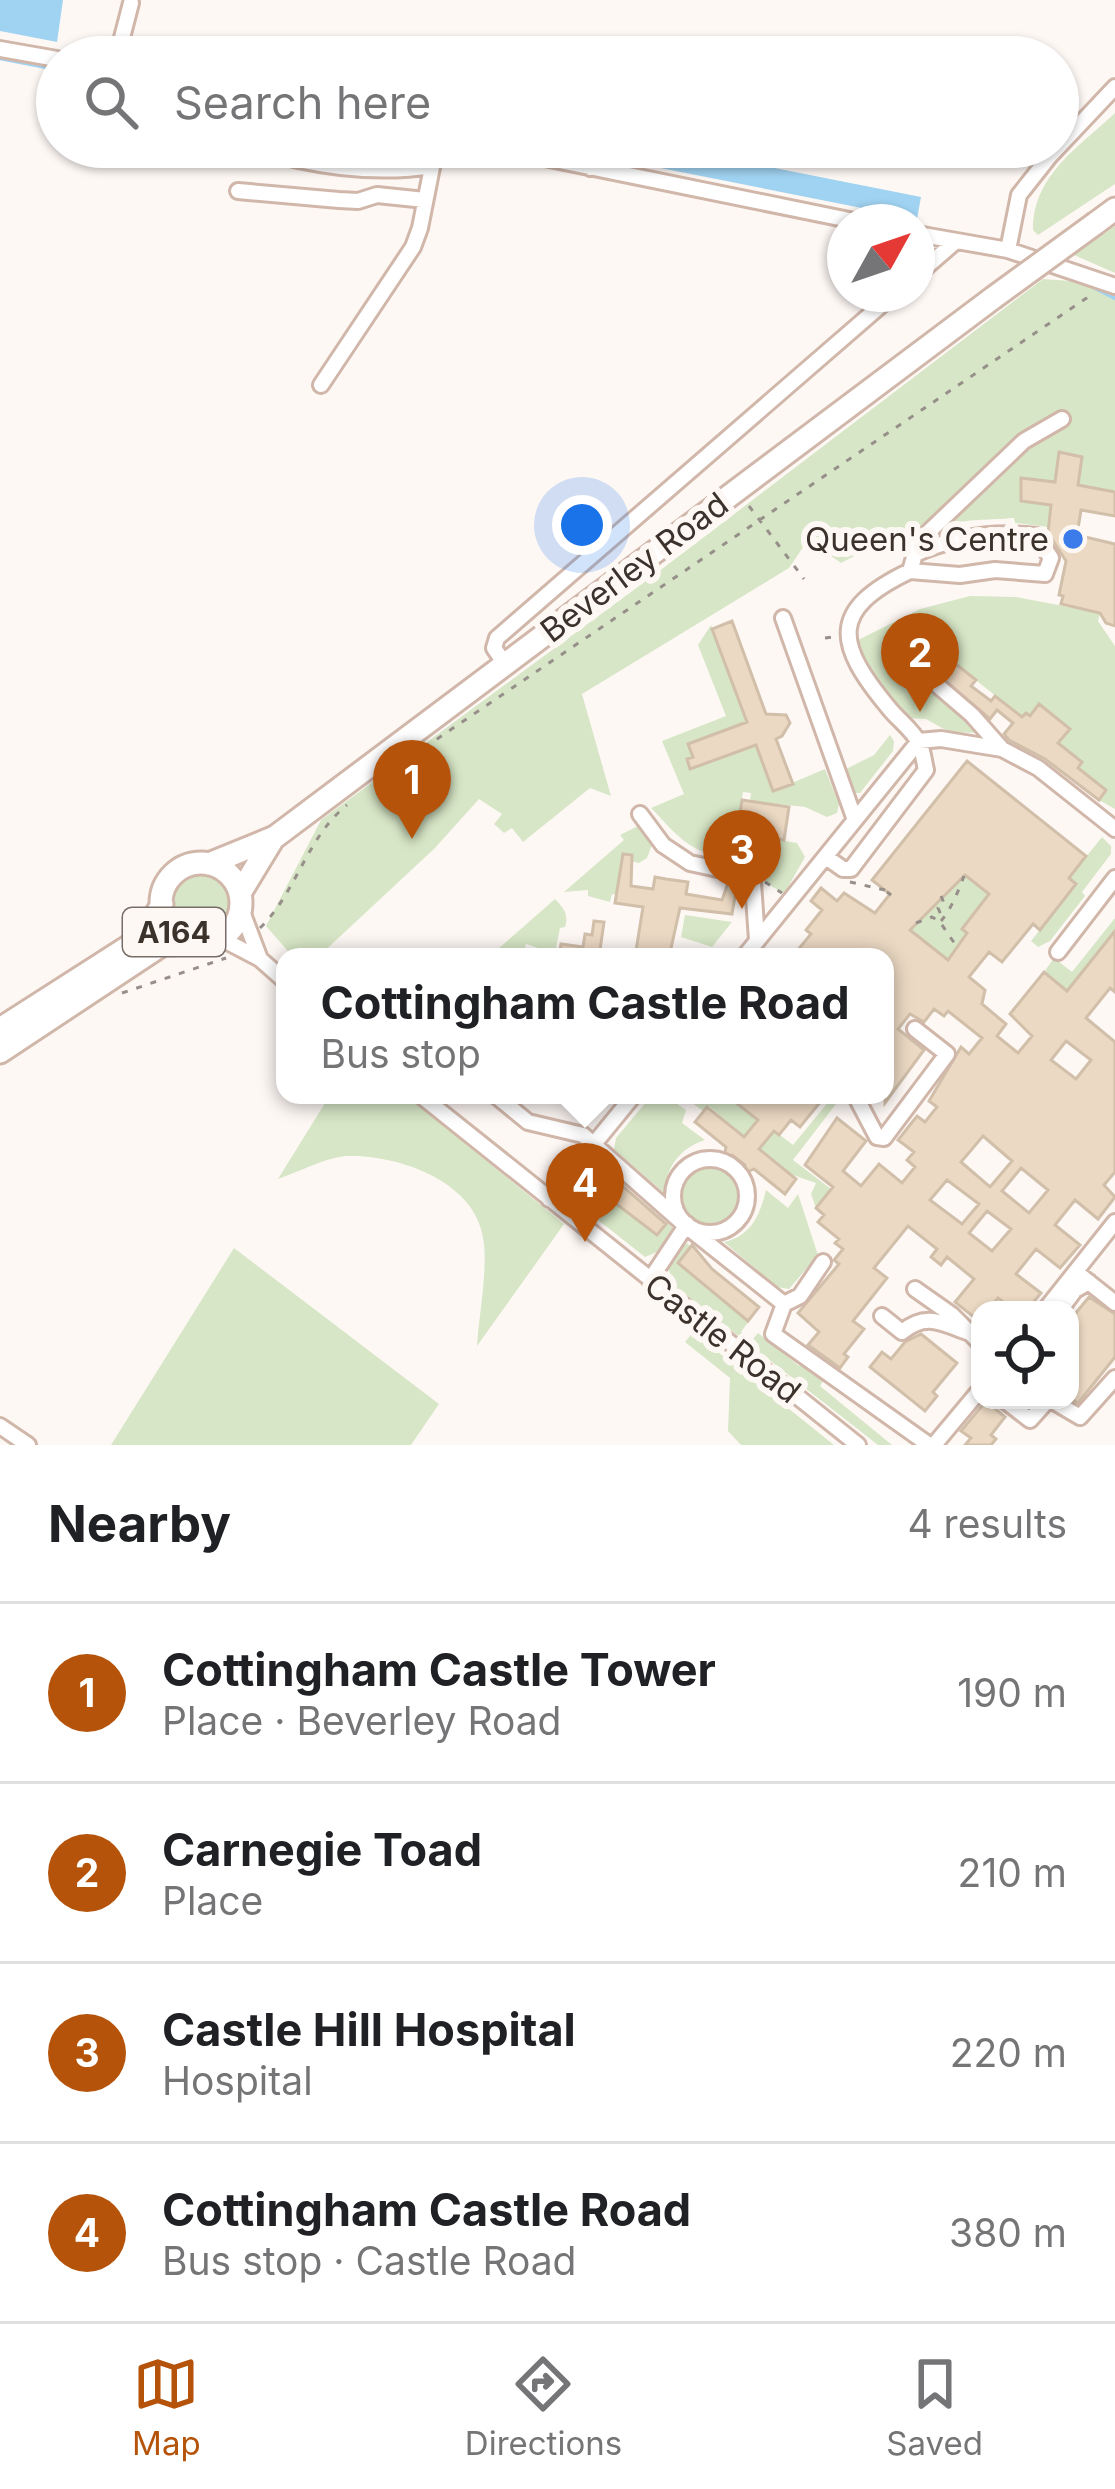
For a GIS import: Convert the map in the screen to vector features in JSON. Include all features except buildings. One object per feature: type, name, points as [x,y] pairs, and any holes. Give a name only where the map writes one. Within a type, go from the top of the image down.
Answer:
[{"type":"highway","name":"Beverley Road","points":[[209,864],[274,836],[1115,209]]},
{"type":"highway","name":"Beverley Road","points":[[240,901],[274,836]]},
{"type":"highway","name":"A164","points":[[0,1029],[131,945],[148,928],[168,881],[186,866],[209,864],[229,874],[240,901],[237,921],[217,945]]},
{"type":"highway","name":"A164","points":[[161,904],[176,934],[217,945]]},
{"type":"highway","name":"A164","points":[[0,1052],[163,944],[217,945]]},
{"type":"street","points":[[122,36],[131,3]]},
{"type":"street","points":[[0,49],[36,55]]},
{"type":"street","points":[[1079,126],[1115,88]]},
{"type":"street","points":[[364,168],[392,172],[419,168]]},
{"type":"street","points":[[320,385],[412,247],[432,168]]},
{"type":"street","points":[[590,168],[827,215]]},
{"type":"street","points":[[1009,250],[1019,195],[1040,168]]},
{"type":"street","points":[[238,191],[358,201],[377,195],[425,200]]},
{"type":"street","points":[[935,238],[1009,250],[1112,285]]},
{"type":"street","points":[[935,259],[955,242]]},
{"type":"street","points":[[505,664],[494,648],[497,638],[874,312]]},
{"type":"street","points":[[910,571],[916,544],[1024,441],[1062,419]]},
{"type":"street","points":[[826,856],[843,869],[851,868],[924,777],[919,741],[873,688],[852,655],[847,636],[850,617],[865,598],[910,571],[1045,574],[1051,558],[1036,536],[1004,532],[938,544],[915,554]]},
{"type":"street","points":[[782,619],[855,820]]},
{"type":"street","points":[[909,661],[972,715],[1002,749]]},
{"type":"street","points":[[751,948],[919,741],[941,739],[1002,749],[1038,768],[1115,829]]},
{"type":"street","points":[[640,814],[663,844],[689,863],[745,874],[753,884],[757,940]]},
{"type":"street","points":[[1058,952],[1115,878]]},
{"type":"street","points":[[240,901],[260,958]]},
{"type":"street","points":[[217,945],[260,958],[276,973]]},
{"type":"street","points":[[860,1104],[877,1138],[884,1138],[947,1054],[915,1030]]},
{"type":"street","name":"Castle Road","points":[[431,1104],[858,1445]]},
{"type":"street","points":[[506,1104],[528,1122],[583,1135],[784,1304]]},
{"type":"street","points":[[549,1199],[626,1104]]},
{"type":"street","points":[[716,1156],[749,1185],[747,1209],[721,1232],[686,1225],[674,1202],[678,1176],[697,1159],[716,1156]]},
{"type":"street","points":[[1052,1301],[1115,1222]]},
{"type":"street","points":[[650,1280],[686,1225]]},
{"type":"street","points":[[823,1262],[800,1296],[784,1304],[773,1334],[932,1445],[971,1400]]},
{"type":"street","points":[[1076,1272],[1115,1303]]},
{"type":"street","points":[[1067,1301],[1089,1282]]},
{"type":"street","points":[[915,1289],[971,1334]]},
{"type":"street","points":[[882,1316],[902,1332],[931,1318],[971,1336]]},
{"type":"street","points":[[1066,1409],[1090,1419],[1115,1378]]},
{"type":"street","points":[[1016,1409],[1030,1420],[1040,1409]]},
{"type":"street","points":[[0,1426],[28,1445]]},
{"type":"path","points":[[401,765],[1112,285]]},
{"type":"path","points":[[737,490],[804,579]]},
{"type":"path","points":[[254,933],[281,905],[327,821],[355,799]]},
{"type":"path","points":[[941,921],[953,906],[954,891],[964,876]]},
{"type":"path","points":[[753,884],[760,879],[784,894],[781,899],[787,904]]},
{"type":"path","points":[[845,881],[887,892]]},
{"type":"path","points":[[941,896],[941,921],[956,947]]},
{"type":"path","points":[[916,923],[932,917],[941,921]]},
{"type":"path","points":[[123,993],[217,945]]},
{"type":"green space","points":[[1115,113],[1115,184],[1038,235],[1033,230],[1041,193],[1057,168],[1079,168],[1079,146]]},
{"type":"green space","points":[[1115,226],[1115,273],[1074,255]]},
{"type":"green space","points":[[1043,279],[1084,282],[1115,297],[1115,492],[1078,485],[1081,457],[1059,452],[1055,482],[1021,478],[1022,501],[1051,505],[1048,527],[1015,523],[1014,518],[957,523],[935,532],[909,553],[890,537],[841,563],[808,540],[789,568],[582,694],[611,796],[590,788],[523,842],[512,828],[504,833],[494,824],[502,814],[479,799],[435,848],[328,948],[285,948],[266,926],[321,820],[658,572]]},
{"type":"green space","points":[[970,596],[1016,597],[1100,613],[1098,621],[1115,646],[1115,809],[1099,800],[1106,790],[1077,768],[1082,762],[1058,743],[1069,730],[1039,705],[1030,716],[1022,717],[908,626],[897,639],[902,651],[897,658],[980,733],[949,732],[926,719],[905,718],[858,652],[854,642],[920,609]]},
{"type":"green space","points":[[711,625],[747,722],[689,744],[690,769],[756,745],[773,791],[825,769],[839,804],[837,813],[827,817],[805,807],[750,801],[751,793],[743,792],[737,833],[797,843],[805,857],[784,894],[760,879],[753,867],[689,844],[651,808],[684,794],[662,741],[726,716],[698,645]]},
{"type":"green space","points":[[890,735],[893,751],[860,793],[853,793],[842,771],[874,755]]},
{"type":"green space","points":[[640,825],[653,842],[647,858],[639,863],[621,859],[617,895],[612,894],[610,902],[588,896],[588,890],[564,892],[624,840],[620,835]]},
{"type":"green space","points":[[1102,837],[1111,846],[1111,854],[1050,941],[1038,947],[1031,941],[1075,885],[1069,878]]},
{"type":"green space","points":[[202,873],[223,882],[232,903],[223,924],[202,933],[181,924],[172,903],[181,882]]},
{"type":"green space","points":[[965,875],[991,891],[963,929],[967,933],[950,962],[910,930]]},
{"type":"green space","points":[[555,899],[563,909],[565,927],[560,928],[556,948],[526,944],[525,948],[499,948]]},
{"type":"green space","points":[[685,915],[732,922],[712,947],[681,937]]},
{"type":"green space","points":[[1115,918],[1115,931],[1067,991],[1044,972],[1054,958],[1072,972]]},
{"type":"green space","points":[[324,1104],[417,1104],[564,1224],[477,1346],[484,1244],[479,1222],[452,1189],[413,1167],[369,1157],[331,1159],[278,1179]]},
{"type":"green space","points":[[644,1104],[677,1104],[686,1110],[682,1123],[705,1140],[676,1160],[664,1193],[614,1149],[616,1138]]},
{"type":"green space","points":[[693,1104],[737,1104],[745,1110],[751,1104],[764,1119],[750,1142],[709,1106],[703,1111]]},
{"type":"green space","points":[[827,1104],[836,1104],[793,1160],[831,1189],[816,1208],[811,1194],[816,1183],[790,1174],[753,1145],[765,1142],[771,1128],[793,1145]]},
{"type":"green space","points":[[711,1158],[725,1160],[737,1169],[746,1181],[746,1209],[737,1221],[725,1230],[711,1232],[697,1230],[685,1221],[676,1209],[674,1195],[676,1181],[685,1169],[697,1160]]},
{"type":"green space","points":[[592,1165],[585,1181],[614,1204],[626,1192],[626,1211],[656,1235],[667,1223],[674,1229],[657,1252],[645,1257],[578,1204],[574,1190]]},
{"type":"green space","points":[[766,1190],[788,1208],[798,1194],[818,1255],[789,1289],[777,1287],[724,1242],[753,1223]]},
{"type":"green space","points":[[687,1243],[690,1246],[678,1264],[749,1321],[741,1332],[752,1340],[758,1333],[799,1366],[804,1360],[826,1377],[820,1386],[892,1445],[878,1445],[672,1284],[668,1266]]},
{"type":"green space","points":[[234,1248],[439,1404],[411,1445],[111,1445]]},
{"type":"green space","points":[[693,1332],[834,1445],[741,1445],[728,1431],[730,1378],[685,1342]]},
{"type":"water","points":[[0,0],[63,0],[58,36],[36,38],[0,31]]},
{"type":"water","points":[[660,168],[774,168],[921,197],[920,204],[842,204]]},
{"type":"waterway","points":[[0,58],[36,65]]},
{"type":"waterway","points":[[1088,284],[1115,298]]},
{"type":"place","name":"Queen's Centre","points":[[1073,539]]},
{"type":"place","name":"Carnegie Toad","points":[[920,712]]},
{"type":"place","name":"Cottingham Castle Tower","points":[[412,839]]},
{"type":"place","name":"Castle Hill Hospital","points":[[742,909]]},
{"type":"place","name":"Cottingham Castle Road","points":[[585,1242]]}]
